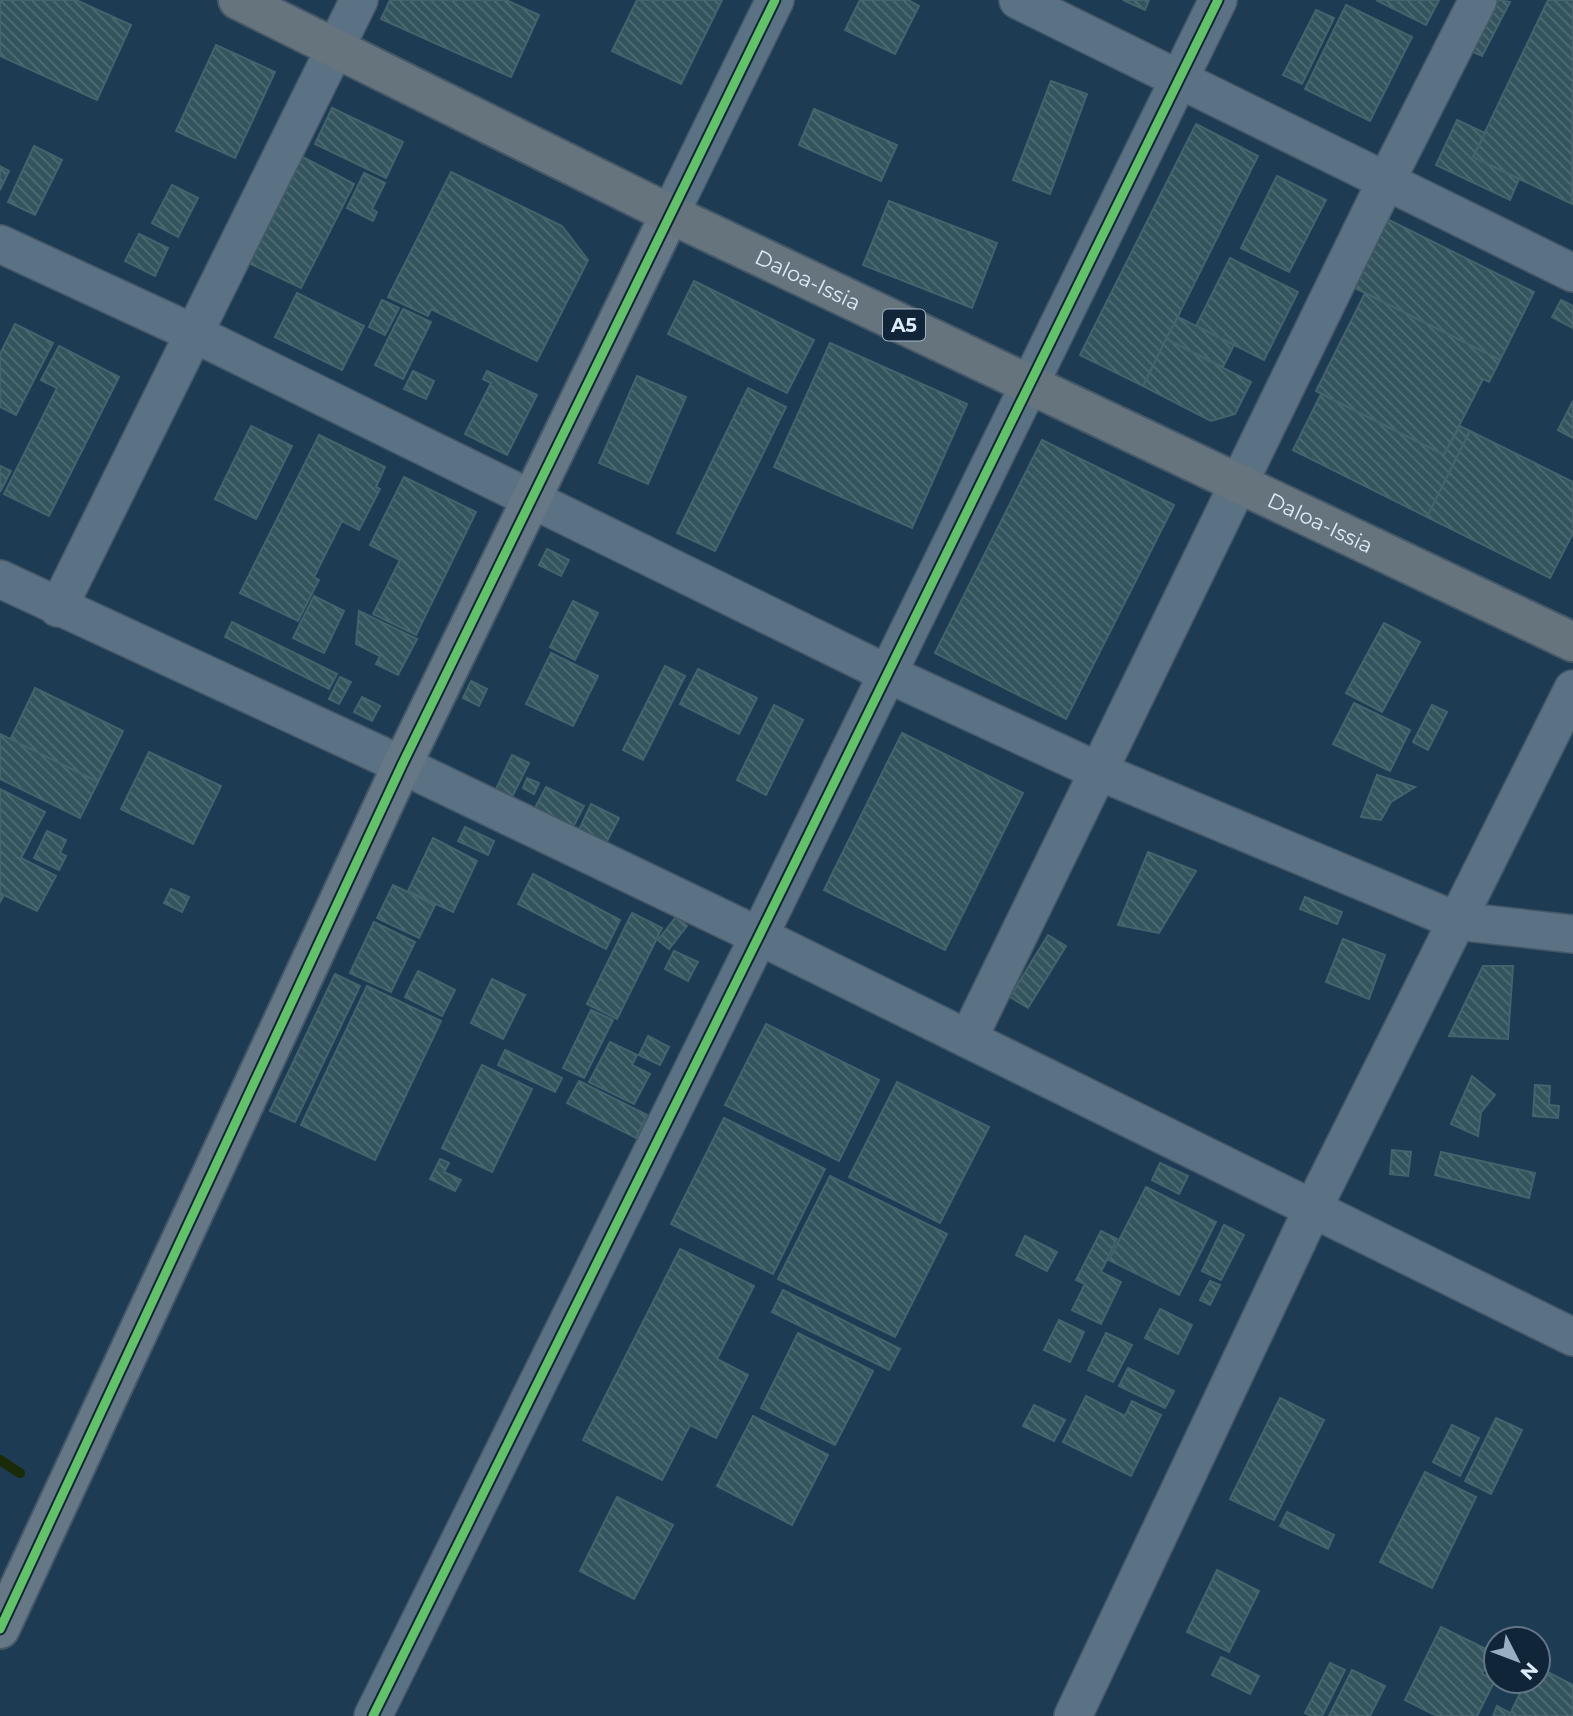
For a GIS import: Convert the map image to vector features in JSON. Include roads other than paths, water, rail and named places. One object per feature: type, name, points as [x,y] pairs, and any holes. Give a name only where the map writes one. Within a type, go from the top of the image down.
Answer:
[{"type":"main road","name":"Daloa-Issia","points":[[238,0],[670,214],[1573,642]]},
{"type":"street","points":[[58,608],[359,0]]},
{"type":"street","points":[[0,1629],[402,765],[775,0]]},
{"type":"street","points":[[1018,0],[1573,273]]},
{"type":"street","points":[[373,1716],[1218,0]]},
{"type":"street","points":[[968,1039],[1385,181],[1478,0]]},
{"type":"street","points":[[0,244],[193,333],[888,674],[1098,771],[1457,921],[1573,934]]},
{"type":"street","points":[[0,579],[402,765],[759,936],[1573,1337]]},
{"type":"street","points":[[1073,1716],[1313,1208],[1573,689]]},
{"type":"waterway","points":[[0,1460],[20,1473]]}]
